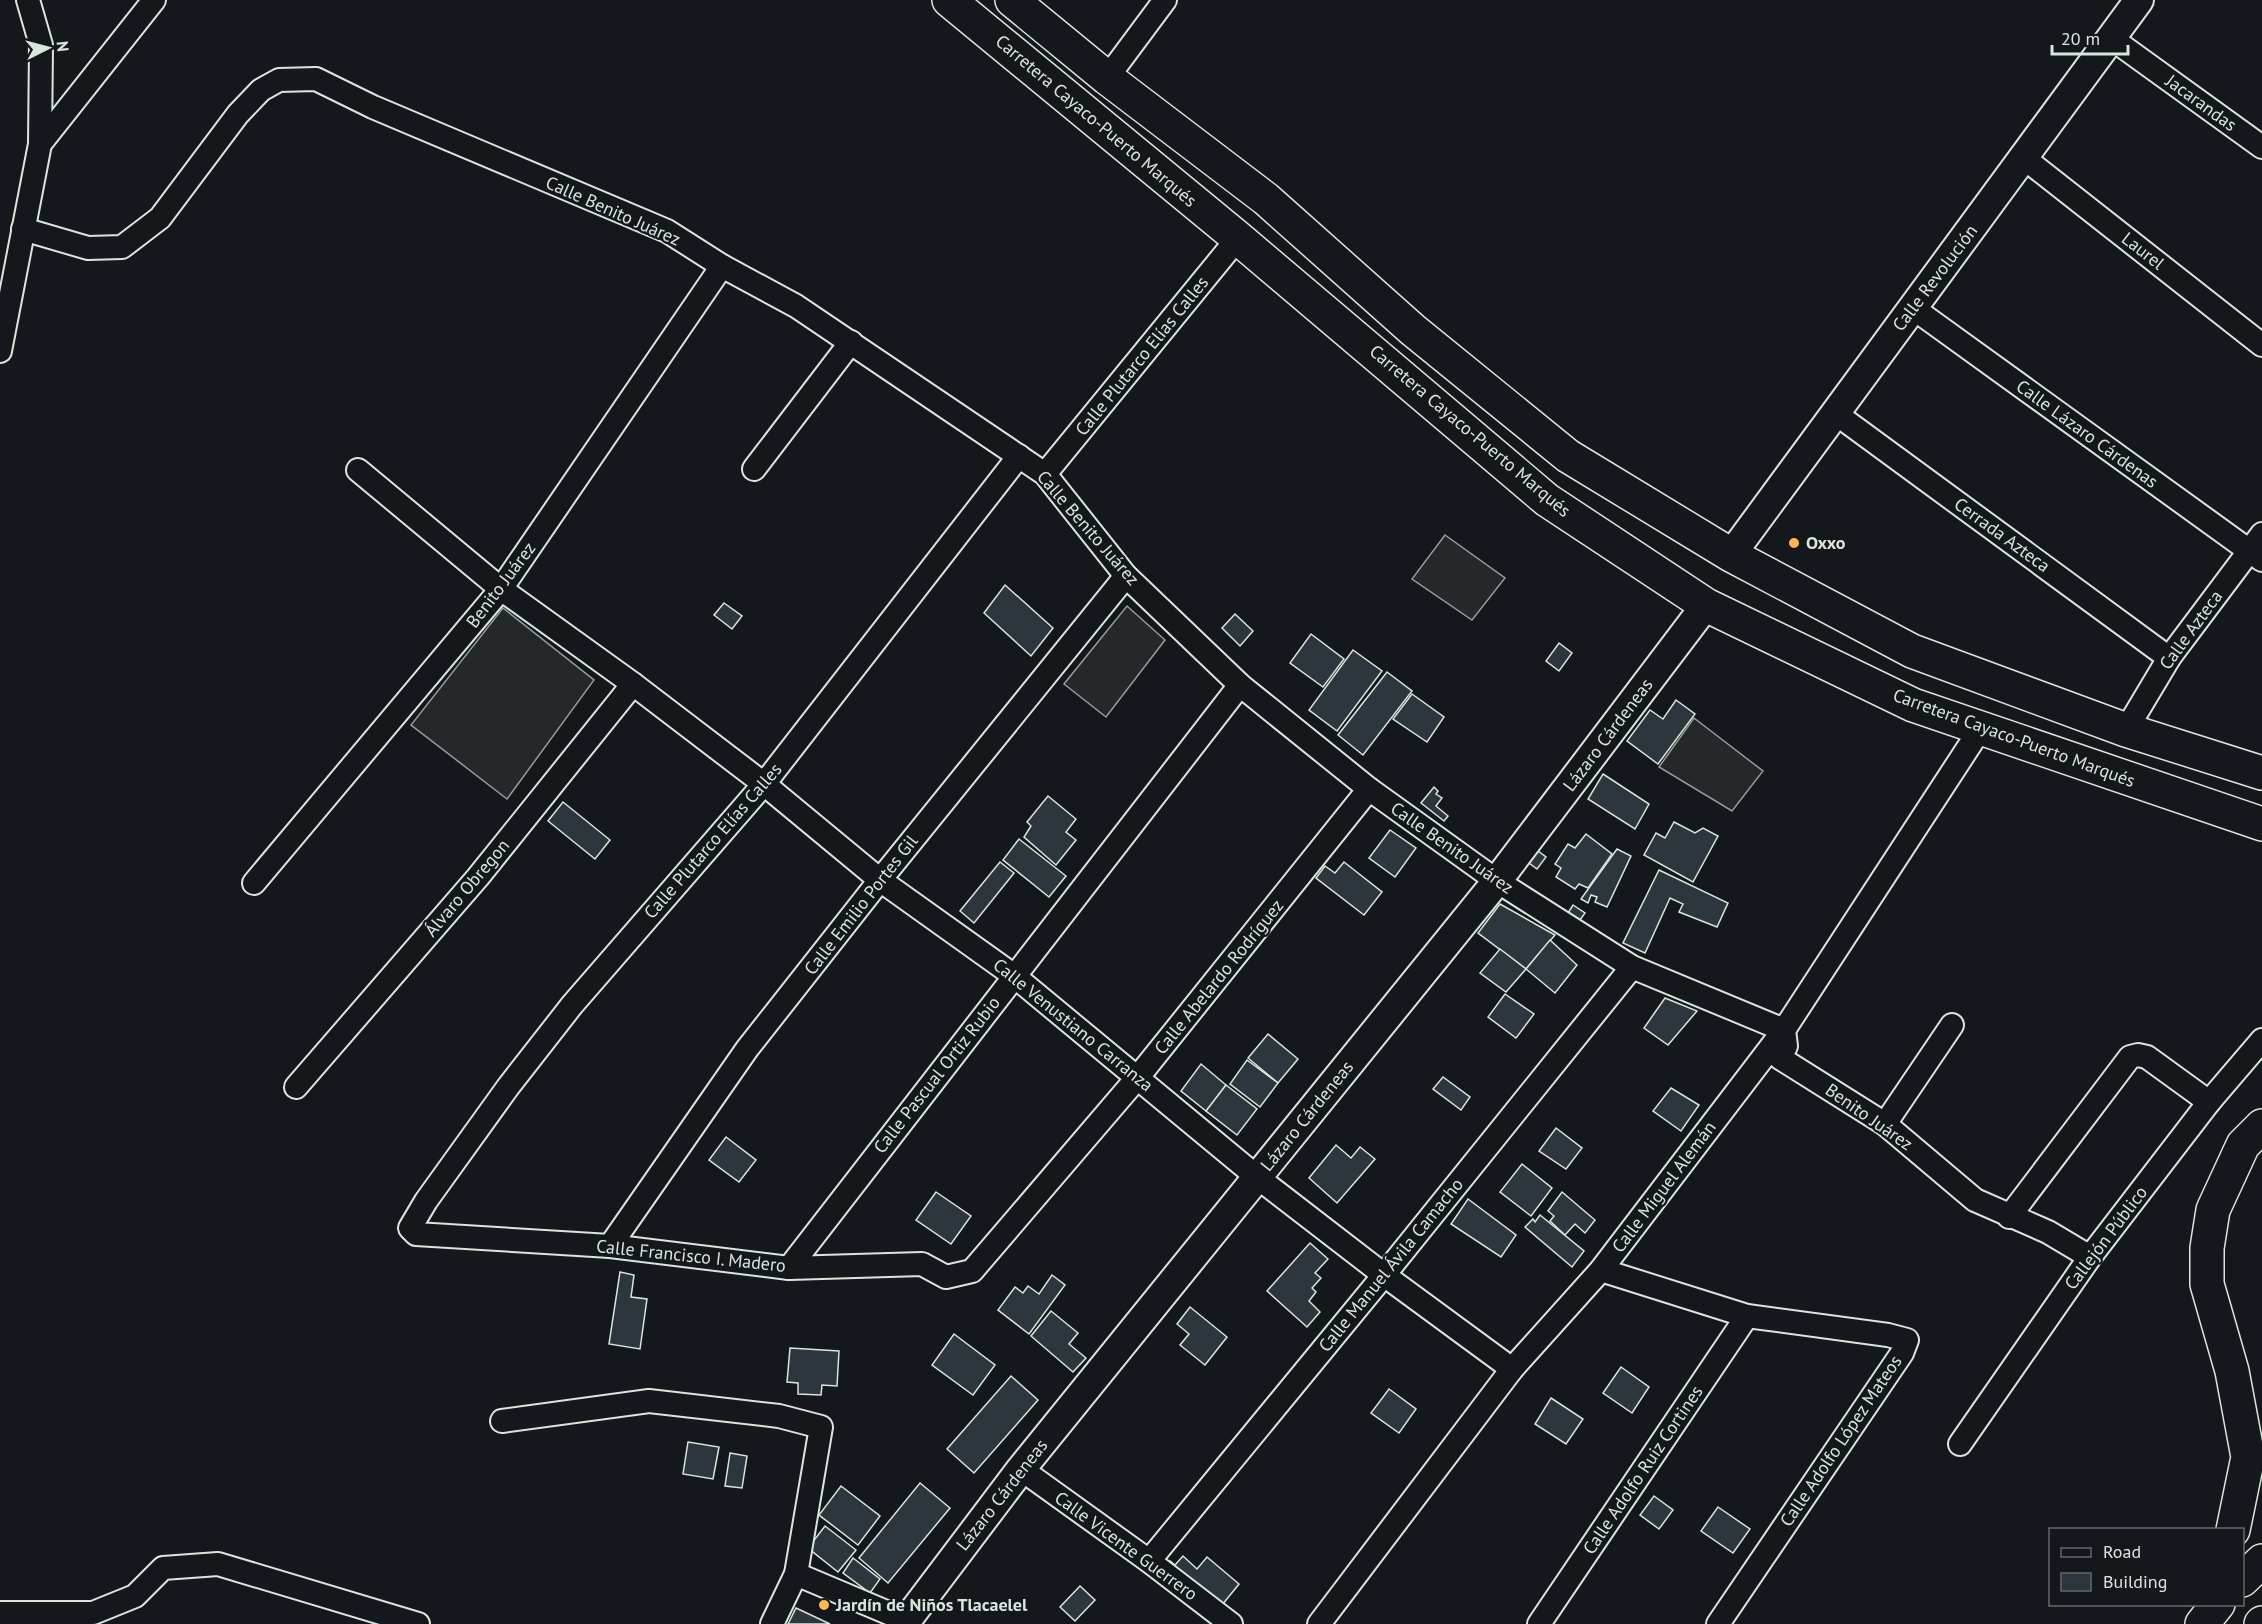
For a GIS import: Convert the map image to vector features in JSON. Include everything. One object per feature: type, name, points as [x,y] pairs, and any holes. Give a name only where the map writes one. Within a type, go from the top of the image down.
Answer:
[{"type":"main road","name":"Carretera Cayaco-Puerto Marqués","points":[[949,0],[1238,238],[1547,500],[1706,605],[1913,705],[2262,824]]},
{"type":"main road","points":[[1012,0],[1107,78],[1266,199],[1413,330],[1568,456],[1731,555],[1912,651],[2126,730],[2262,773]]},
{"type":"main road","points":[[2233,1528],[2248,1457],[2232,1371],[2207,1284],[2207,1248],[2213,1210],[2243,1145],[2262,1126]]},
{"type":"main road","points":[[2244,1578],[2262,1561]]},
{"type":"street","points":[[1,344],[40,144],[41,45],[28,0]]},
{"type":"street","points":[[1107,78],[1165,0]]},
{"type":"street","name":"Calle Revolución","points":[[1731,555],[2139,0]]},
{"type":"street","points":[[40,144],[151,1]]},
{"type":"street","name":"Jacarandas","points":[[2111,38],[2262,147]]},
{"type":"street","name":"Calle Benito Juárez","points":[[22,229],[88,248],[122,247],[160,218],[238,114],[261,90],[279,80],[316,79],[373,107],[667,231],[722,266],[796,306],[1045,474],[1126,576],[1240,685],[1369,789],[1497,881],[1632,967],[1784,1030]]},
{"type":"street","name":"Laurel","points":[[2024,158],[2262,345]]},
{"type":"street","name":"Calle Plutarco Elías Calles","points":[[1045,474],[1238,238]]},
{"type":"street","name":"Benito Juárez","points":[[254,883],[501,589],[722,266]]},
{"type":"street","name":"Calle Lázaro Cárdenas","points":[[1912,308],[2258,549]]},
{"type":"street","points":[[754,469],[851,342]]},
{"type":"street","name":"Cerrada Azteca","points":[[1835,413],[2169,658]]},
{"type":"street","name":"Calle Plutarco Elías Calles","points":[[410,1228],[426,1201],[508,1087],[565,1014],[764,784],[1019,456]]},
{"type":"street","name":"Calle Venustiano Carranza","points":[[358,470],[501,589],[633,684],[764,784],[880,880],[1013,975],[1257,1177],[1384,1275],[1512,1369]]},
{"type":"street","name":"Calle Azteca","points":[[2126,730],[2169,658],[2258,549]]},
{"type":"street","name":"Calle Emilio Portes Gil","points":[[610,1246],[747,1049],[880,880],[1126,576]]},
{"type":"street","name":"Lázaro Cárdeneas","points":[[904,1622],[1021,1469],[1497,881],[1706,605]]},
{"type":"street","name":"Álvaro Obregon","points":[[296,1087],[478,877],[633,684]]},
{"type":"street","name":"Calle Pascual Ortiz Rubio","points":[[789,1268],[1013,975],[1240,685]]},
{"type":"street","name":"Calle Miguel Alemán","points":[[1318,1624],[1512,1369],[1601,1270],[1784,1030],[1981,728]]},
{"type":"street","name":"Calle Abelardo Rodríguez","points":[[972,1271],[1138,1077],[1369,789]]},
{"type":"street","name":"Calle Manuel Ávila Camacho","points":[[1149,1561],[1384,1275],[1632,967]]},
{"type":"street","points":[[1886,1124],[1952,1025]]},
{"type":"street","name":"Benito Juárez","points":[[1784,1030],[1786,1046],[1780,1058],[1886,1124],[1975,1200],[2009,1217],[2048,1232],[2090,1257]]},
{"type":"street","name":"Callejón Público","points":[[1960,1444],[2090,1257],[2209,1102],[2262,1040]]},
{"type":"street","points":[[2009,1217],[2130,1058],[2138,1054],[2147,1057],[2209,1102]]},
{"type":"street","name":"Calle Francisco I. Madero","points":[[410,1228],[416,1234],[610,1246],[789,1268],[922,1264],[946,1277],[972,1271]]},
{"type":"street","name":"Calle Adolfo López Mateos","points":[[1601,1270],[1747,1316],[1888,1335],[1907,1340],[1902,1353],[1718,1624]]},
{"type":"street","name":"Calle Adolfo Ruiz Cortines","points":[[1539,1624],[1747,1316]]},
{"type":"street","points":[[502,1421],[649,1401],[779,1416],[821,1427],[796,1574],[772,1624]]},
{"type":"street","name":"Calle Vicente Guerrero","points":[[1021,1469],[1149,1561],[1231,1624]]},
{"type":"street","points":[[0,1613],[93,1613],[135,1596],[163,1568],[218,1564],[418,1624]]},
{"type":"street","points":[[796,1574],[904,1622]]},
{"type":"shaded area","points":[[1445,535],[1505,578],[1472,620],[1412,579]]},
{"type":"shaded area","points":[[1127,606],[1165,640],[1106,717],[1064,684]]},
{"type":"shaded area","points":[[503,608],[594,680],[507,799],[411,725]]},
{"type":"shaded area","points":[[1694,718],[1763,771],[1732,811],[1659,767]]},
{"type":"building","points":[[1005,585],[1053,628],[1031,656],[984,613]]},
{"type":"building","points":[[724,603],[742,616],[732,629],[714,615]]},
{"type":"building","points":[[1235,614],[1253,631],[1240,646],[1222,628]]},
{"type":"building","points":[[1311,634],[1344,659],[1323,687],[1290,663]]},
{"type":"building","points":[[1559,643],[1572,653],[1559,671],[1546,661]]},
{"type":"building","points":[[1353,650],[1382,671],[1337,731],[1309,710]]},
{"type":"building","points":[[1387,672],[1412,691],[1363,755],[1338,735]]},
{"type":"building","points":[[1412,694],[1444,717],[1427,742],[1393,719]]},
{"type":"building","points":[[1676,700],[1695,714],[1658,764],[1627,741],[1650,710],[1663,719]]},
{"type":"building","points":[[1603,774],[1649,804],[1635,829],[1588,799]]},
{"type":"building","points":[[1434,787],[1438,791],[1436,794],[1442,798],[1436,806],[1448,816],[1444,821],[1421,803]]},
{"type":"building","points":[[1048,796],[1076,819],[1066,832],[1076,840],[1056,865],[1024,837],[1031,826],[1027,822]]},
{"type":"building","points":[[563,802],[610,840],[595,859],[548,821]]},
{"type":"building","points":[[1674,822],[1695,833],[1703,828],[1718,836],[1693,882],[1644,855],[1656,833],[1665,838]]},
{"type":"building","points":[[1390,830],[1416,848],[1395,877],[1369,858]]},
{"type":"building","points":[[1586,834],[1612,854],[1588,888],[1579,884],[1575,889],[1556,877],[1561,868],[1555,864],[1568,844],[1575,848]]},
{"type":"building","points":[[1019,839],[1066,876],[1049,897],[1003,860]]},
{"type":"building","points":[[1617,849],[1631,856],[1607,907],[1595,902],[1597,897],[1591,895],[1588,903],[1581,899]]},
{"type":"building","points":[[1538,851],[1546,857],[1537,869],[1529,863]]},
{"type":"building","points":[[1000,862],[1014,873],[974,923],[960,911]]},
{"type":"building","points":[[1344,862],[1382,892],[1364,915],[1316,878],[1325,866],[1335,873]]},
{"type":"building","points":[[1659,870],[1728,903],[1717,927],[1679,912],[1683,904],[1670,898],[1645,953],[1623,943]]},
{"type":"building","points":[[1500,904],[1555,935],[1526,969],[1478,933]]},
{"type":"building","points":[[1573,905],[1585,913],[1580,920],[1568,913]]},
{"type":"building","points":[[1550,940],[1577,965],[1555,993],[1526,969]]},
{"type":"building","points":[[1500,949],[1526,969],[1506,992],[1480,973]]},
{"type":"building","points":[[1505,994],[1534,1014],[1516,1038],[1488,1017]]},
{"type":"building","points":[[1665,998],[1697,1011],[1668,1045],[1644,1028]]},
{"type":"building","points":[[1268,1034],[1298,1059],[1278,1083],[1248,1058]]},
{"type":"building","points":[[1247,1060],[1278,1083],[1260,1107],[1230,1084]]},
{"type":"building","points":[[1201,1064],[1226,1085],[1206,1111],[1181,1091]]},
{"type":"building","points":[[1443,1077],[1470,1097],[1461,1110],[1433,1089]]},
{"type":"building","points":[[1226,1085],[1257,1109],[1237,1135],[1206,1111]]},
{"type":"building","points":[[1671,1088],[1699,1105],[1681,1131],[1653,1111]]},
{"type":"building","points":[[1556,1128],[1582,1148],[1566,1169],[1539,1151]]},
{"type":"building","points":[[726,1137],[756,1160],[739,1182],[709,1160]]},
{"type":"building","points":[[1336,1145],[1351,1158],[1360,1147],[1375,1159],[1337,1203],[1309,1178]]},
{"type":"building","points":[[1522,1164],[1552,1188],[1531,1216],[1500,1192]]},
{"type":"building","points":[[936,1192],[971,1216],[951,1244],[916,1220]]},
{"type":"building","points":[[1562,1192],[1595,1220],[1585,1233],[1575,1224],[1565,1235],[1550,1221],[1554,1216],[1548,1211]]},
{"type":"building","points":[[1468,1199],[1516,1235],[1501,1257],[1451,1224]]},
{"type":"building","points":[[1540,1215],[1584,1251],[1572,1267],[1525,1227],[1533,1219],[1535,1222]]},
{"type":"building","points":[[1310,1243],[1328,1259],[1315,1273],[1321,1278],[1312,1288],[1316,1292],[1309,1301],[1320,1312],[1307,1327],[1267,1291]]},
{"type":"building","points":[[620,1272],[634,1275],[631,1297],[647,1299],[640,1349],[609,1344]]},
{"type":"building","points":[[1052,1275],[1065,1285],[1029,1334],[998,1310],[1015,1287],[1023,1293],[1028,1286],[1039,1294]]},
{"type":"building","points":[[1190,1307],[1227,1337],[1205,1365],[1180,1345],[1189,1334],[1177,1324]]},
{"type":"building","points":[[1051,1311],[1078,1333],[1069,1344],[1086,1358],[1073,1372],[1031,1336]]},
{"type":"building","points":[[954,1334],[995,1365],[973,1395],[932,1365]]},
{"type":"building","points":[[790,1348],[839,1351],[837,1386],[822,1385],[821,1395],[798,1394],[798,1383],[787,1382]]},
{"type":"building","points":[[1621,1367],[1649,1387],[1632,1413],[1603,1393]]},
{"type":"building","points":[[1011,1376],[1038,1400],[974,1473],[947,1449]]},
{"type":"building","points":[[1389,1389],[1416,1409],[1399,1433],[1371,1413]]},
{"type":"building","points":[[1551,1398],[1583,1419],[1566,1444],[1535,1424]]},
{"type":"building","points":[[688,1442],[719,1447],[713,1479],[683,1474]]},
{"type":"building","points":[[730,1453],[747,1456],[742,1488],[725,1486]]},
{"type":"building","points":[[920,1483],[950,1508],[888,1583],[859,1558]]},
{"type":"building","points":[[841,1486],[880,1516],[858,1545],[819,1515]]},
{"type":"building","points":[[1654,1496],[1673,1510],[1659,1529],[1640,1515]]},
{"type":"building","points":[[1718,1507],[1750,1529],[1733,1553],[1701,1531]]},
{"type":"building","points":[[825,1526],[856,1550],[838,1572],[808,1548]]},
{"type":"building","points":[[1183,1556],[1197,1569],[1207,1557],[1239,1584],[1218,1610],[1164,1565],[1170,1561],[1175,1565]]},
{"type":"building","points":[[853,1558],[880,1579],[870,1593],[843,1573]]},
{"type":"building","points":[[1080,1586],[1095,1600],[1075,1621],[1060,1607]]},
{"type":"building","points":[[796,1608],[830,1624],[788,1624]]},
{"type":"place","name":"Oxxo","points":[[1794,543]]},
{"type":"place","name":"Jardín de Niños Tlacaelel","points":[[824,1605]]}]
